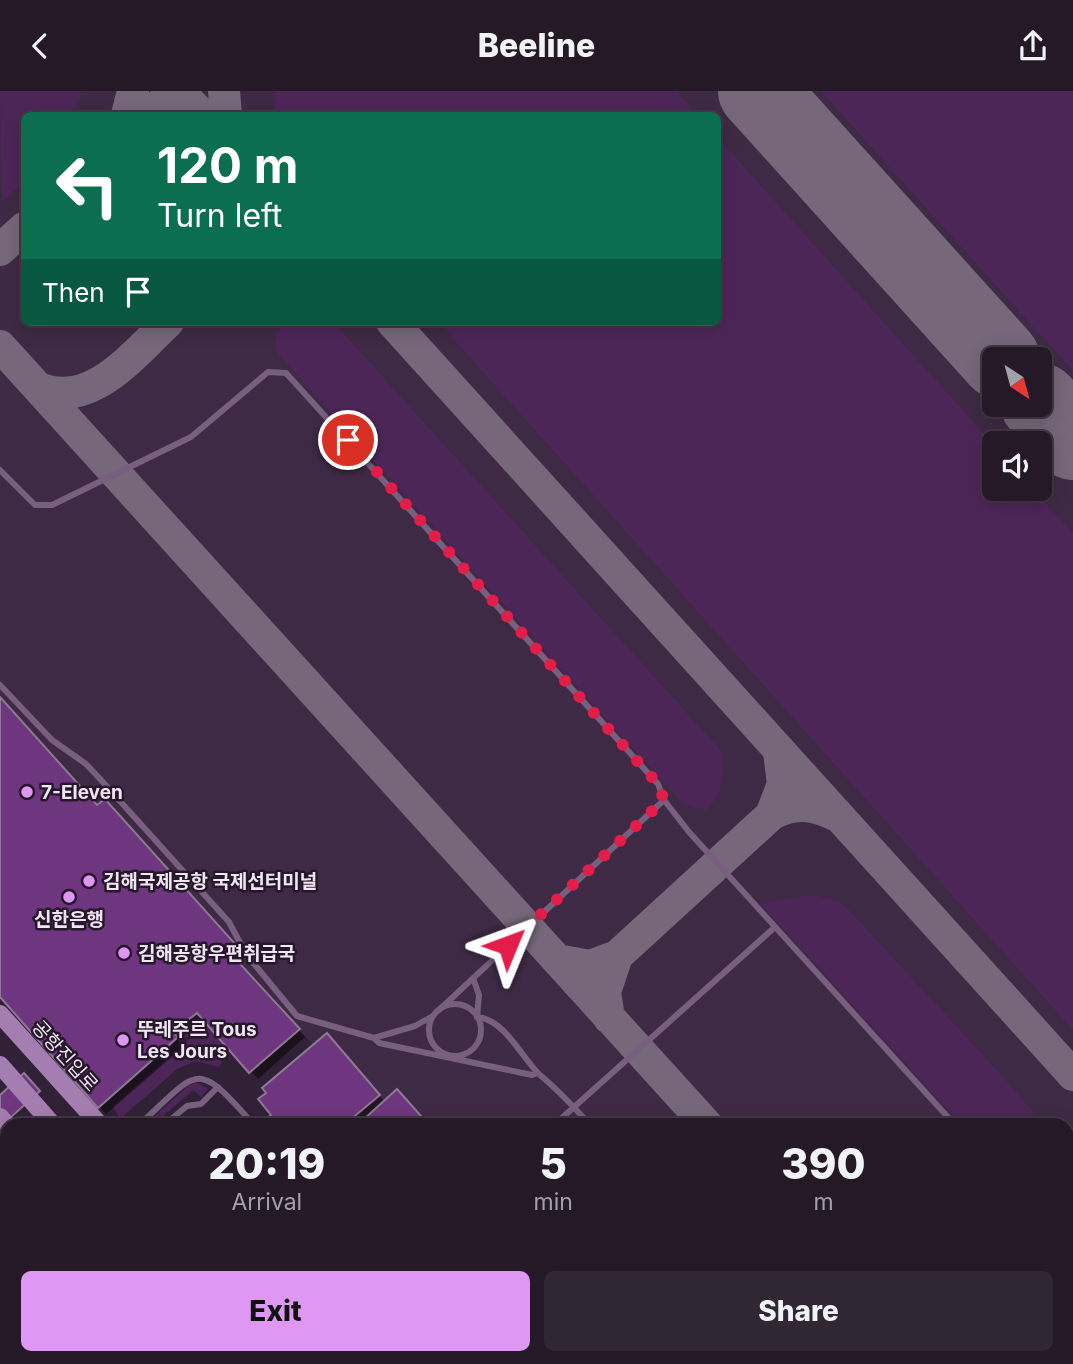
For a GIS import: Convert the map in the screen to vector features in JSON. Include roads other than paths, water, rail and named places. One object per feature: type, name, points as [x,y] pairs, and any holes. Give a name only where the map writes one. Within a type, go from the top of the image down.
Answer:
[{"type":"main road","name":"공항진입로","points":[[0,1014],[94,1118]]},
{"type":"main road","points":[[0,1065],[47,1118]]},
{"type":"lane","points":[[0,470],[35,505],[52,505],[191,437],[268,372],[286,373],[658,784],[664,800],[950,1118]]},
{"type":"lane","points":[[0,685],[52,740],[86,764],[229,922],[246,954],[297,1016],[374,1038],[379,1043],[458,1056],[473,1049],[481,1034],[477,1017],[479,995],[473,978]]},
{"type":"lane","points":[[374,1038],[415,1026],[433,1016],[664,800]]},
{"type":"lane","points":[[562,1118],[775,926]]},
{"type":"lane","points":[[439,1010],[447,1006],[464,1006],[477,1017],[483,1017],[499,1029],[537,1073],[551,1082],[584,1118]]},
{"type":"lane","points":[[433,1016],[429,1033],[431,1041],[442,1053],[532,1075],[537,1073]]},
{"type":"lane","points":[[147,1118],[190,1079],[210,1080],[247,1118]]},
{"type":"lane","points":[[172,1118],[185,1107],[201,1104],[218,1087]]},
{"type":"place","name":"7-Eleven","points":[[27,792]]},
{"type":"place","name":"김해국제공항 국제선터미널","points":[[89,881]]},
{"type":"place","name":"신한은행","points":[[69,897]]},
{"type":"place","name":"김해공항우편취급국","points":[[124,953]]},
{"type":"place","name":"뚜레주르 Tous Les Jours","points":[[123,1040]]}]
